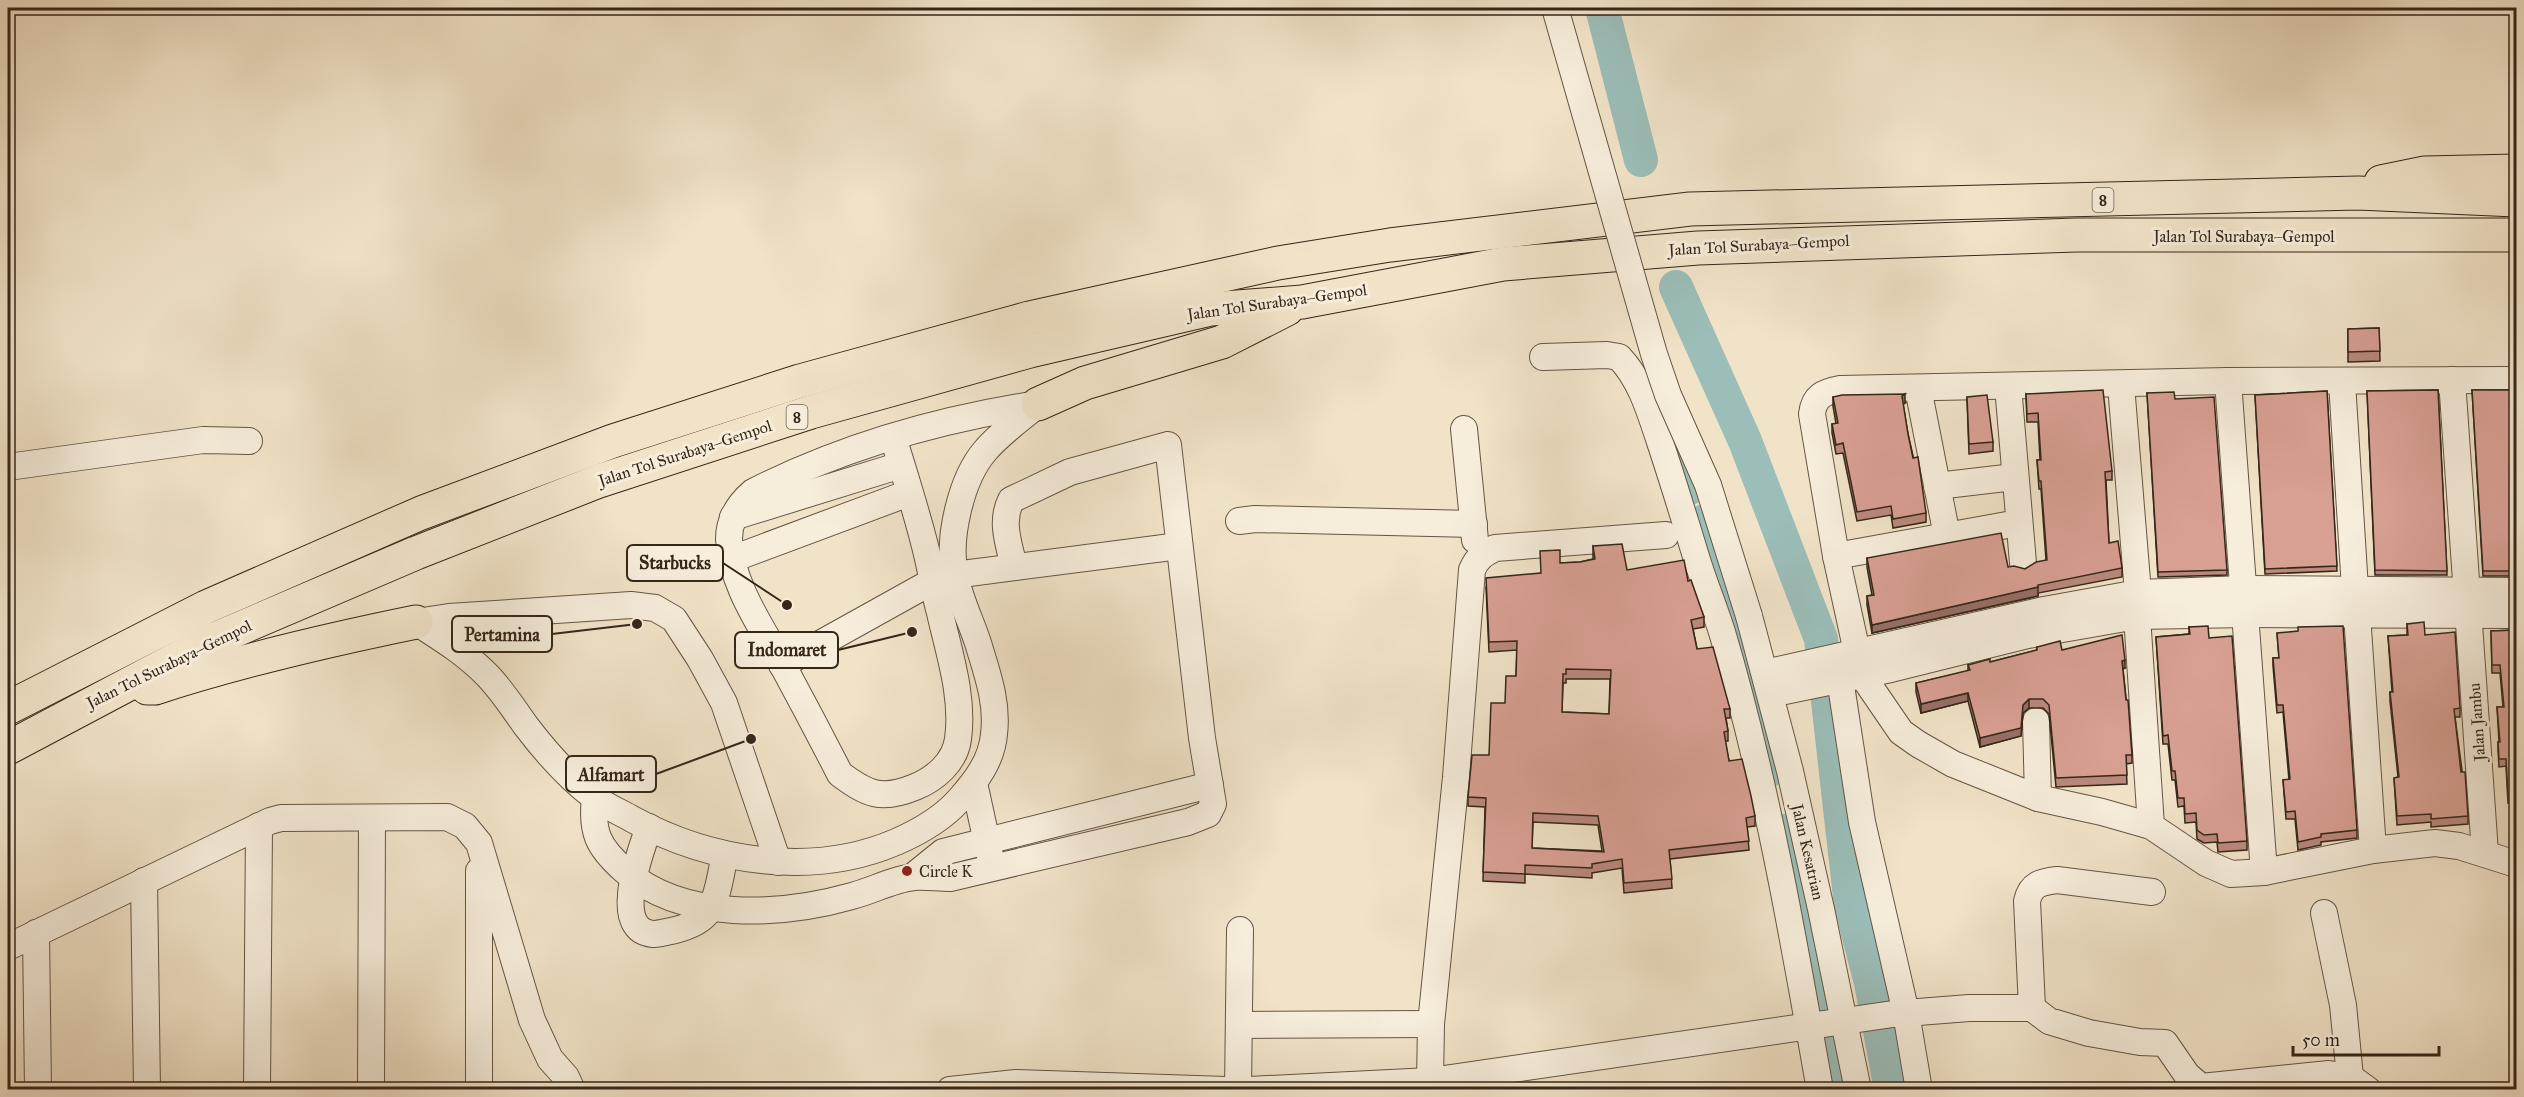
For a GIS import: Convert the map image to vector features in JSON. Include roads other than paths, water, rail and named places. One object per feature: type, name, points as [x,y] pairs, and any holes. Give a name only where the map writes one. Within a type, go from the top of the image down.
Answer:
[{"type":"highway","points":[[2358,193],[2382,181],[2425,172],[2517,171]]},
{"type":"highway","name":"Jalan Tol Surabaya–Gempol","points":[[8,708],[42,688],[206,607],[421,513],[614,441],[800,381],[1029,318],[1278,264],[1390,245],[1630,214],[1689,209],[2358,193],[2517,200]]},
{"type":"highway","name":"Jalan Tol Surabaya–Gempol","points":[[8,748],[208,642],[416,553],[599,481],[811,412],[1030,351],[1211,309],[1302,302],[1503,264],[1636,251],[2076,236],[2517,235]]},
{"type":"highway","points":[[1038,404],[1095,379],[1222,342],[1302,302]]},
{"type":"highway","points":[[121,688],[155,688],[224,666],[311,644],[416,622]]},
{"type":"street","points":[[1555,8],[1654,354],[1668,394],[1708,485],[1739,625]]},
{"type":"street","points":[[1543,357],[1608,355],[1619,357],[1626,364],[1648,405],[1685,516],[1693,549],[1739,625]]},
{"type":"street","name":"Jalan Jambu","points":[[2452,380],[2485,853]]},
{"type":"street","points":[[1919,1089],[1899,1014],[1862,822],[1844,669],[1836,556],[1812,414],[1816,398],[1825,392],[1840,389],[2228,381],[2517,380]]},
{"type":"street","points":[[2228,381],[2247,614],[2264,872]]},
{"type":"street","points":[[2342,382],[2361,599],[2373,850]]},
{"type":"street","points":[[2121,385],[2151,826]]},
{"type":"street","points":[[2008,386],[2023,562]]},
{"type":"street","points":[[1918,388],[1947,536]]},
{"type":"street","points":[[1038,404],[987,448],[975,465],[955,520],[953,543],[944,578],[942,625],[959,702],[958,740],[945,766],[929,781],[903,792],[880,796],[861,789],[840,774],[745,598],[732,559],[729,537],[733,517],[742,501],[753,492],[781,479],[893,437],[961,417],[1038,404]]},
{"type":"street","points":[[1464,429],[1476,561]]},
{"type":"street","points":[[416,622],[461,651],[488,675],[556,762],[595,798],[649,826],[725,855],[778,862],[826,861],[868,854],[913,835],[951,809],[980,776],[994,736],[995,707],[970,618],[944,578],[909,493],[893,437]]},
{"type":"street","points":[[8,467],[203,440],[249,441]]},
{"type":"street","points":[[595,798],[593,817],[596,837],[615,862],[632,877],[674,899],[711,908],[798,907],[851,897],[912,877],[950,878],[1203,818],[1213,804],[1202,738],[1168,445],[1070,472],[1011,500],[1006,511],[1005,528],[1014,567]]},
{"type":"street","points":[[733,517],[901,465]]},
{"type":"street","points":[[1937,486],[2014,477]]},
{"type":"street","points":[[732,559],[909,493]]},
{"type":"street","points":[[1666,535],[1685,516]]},
{"type":"street","points":[[1239,521],[1255,519],[1474,524]]},
{"type":"street","points":[[1836,556],[2018,523]]},
{"type":"street","points":[[1430,1081],[1431,1024],[1456,777],[1472,570],[1476,561],[1483,554],[1495,548],[1666,535],[1693,549]]},
{"type":"street","points":[[782,665],[944,578],[1179,546]]},
{"type":"street","points":[[1820,1089],[1832,1023],[1803,912],[1762,793],[1759,673],[1844,669],[2037,611],[2137,605],[2245,589],[2361,599],[2468,603],[2517,615]]},
{"type":"street","points":[[2468,603],[2517,591]]},
{"type":"street","points":[[2137,605],[2247,614],[2332,614],[2361,599]]},
{"type":"street","points":[[416,622],[449,616],[631,605],[655,608],[674,619],[700,659],[724,703],[778,862]]},
{"type":"street","points":[[942,625],[970,618]]},
{"type":"street","name":"Jalan Kesatrian","points":[[1739,625],[1759,673],[1803,912],[1832,1023],[1858,1089]]},
{"type":"street","points":[[1844,669],[1901,732],[1953,764],[2037,798],[2102,812],[2151,826],[2206,862],[2231,874],[2264,872],[2373,850],[2435,843],[2459,846],[2517,864]]},
{"type":"street","points":[[2036,721],[2037,798]]},
{"type":"street","points":[[974,783],[994,867]]},
{"type":"street","points":[[912,877],[943,852],[1210,784]]},
{"type":"street","points":[[917,786],[936,821],[950,878]]},
{"type":"street","points":[[1144,801],[1152,830]]},
{"type":"street","points":[[1082,817],[1089,845]]},
{"type":"street","points":[[371,1089],[372,818]]},
{"type":"street","points":[[8,947],[259,826],[281,819],[447,818],[465,826],[479,843],[532,1020],[550,1059],[566,1077],[572,1089]]},
{"type":"street","points":[[257,1089],[259,826]]},
{"type":"street","points":[[649,826],[632,877],[629,906],[633,918],[644,931],[653,934],[677,930],[695,923],[711,908],[725,855]]},
{"type":"street","points":[[479,843],[479,1089]]},
{"type":"street","points":[[843,858],[851,897]]},
{"type":"street","points":[[2032,1008],[2027,901],[2034,885],[2057,880],[2152,892]]},
{"type":"street","points":[[144,881],[147,1089]]},
{"type":"street","points":[[1250,1089],[1430,1081],[1832,1023],[1969,1008],[2032,1008],[2049,1021],[2089,1033],[2140,1042],[2165,1043],[2187,1075],[2201,1088],[2313,1082],[2329,1074],[2359,1083],[2324,913]]},
{"type":"street","points":[[1238,1089],[1240,930]]},
{"type":"street","points":[[36,933],[38,1089]]},
{"type":"street","points":[[1240,1024],[1431,1024]]},
{"type":"street","points":[[950,1089],[1016,1083],[1052,1087],[1226,1089]]},
{"type":"waterway","points":[[1602,8],[1641,160]]},
{"type":"waterway","points":[[1676,287],[1745,441],[1821,639],[1851,906],[1871,983],[1891,1090]]},
{"type":"waterway","points":[[1656,388],[1690,488]]},
{"type":"waterway","points":[[1704,521],[1752,688],[1770,770]]},
{"type":"waterway","points":[[1784,831],[1818,1003]]},
{"type":"waterway","points":[[1829,1050],[1833,1090]]},
{"type":"place","name":"Starbucks","points":[[787,605]]},
{"type":"place","name":"Pertamina","points":[[637,624]]},
{"type":"place","name":"Indomaret","points":[[912,632]]},
{"type":"place","name":"Alfamart","points":[[751,739]]},
{"type":"place","name":"Circle K","points":[[907,871]]}]
